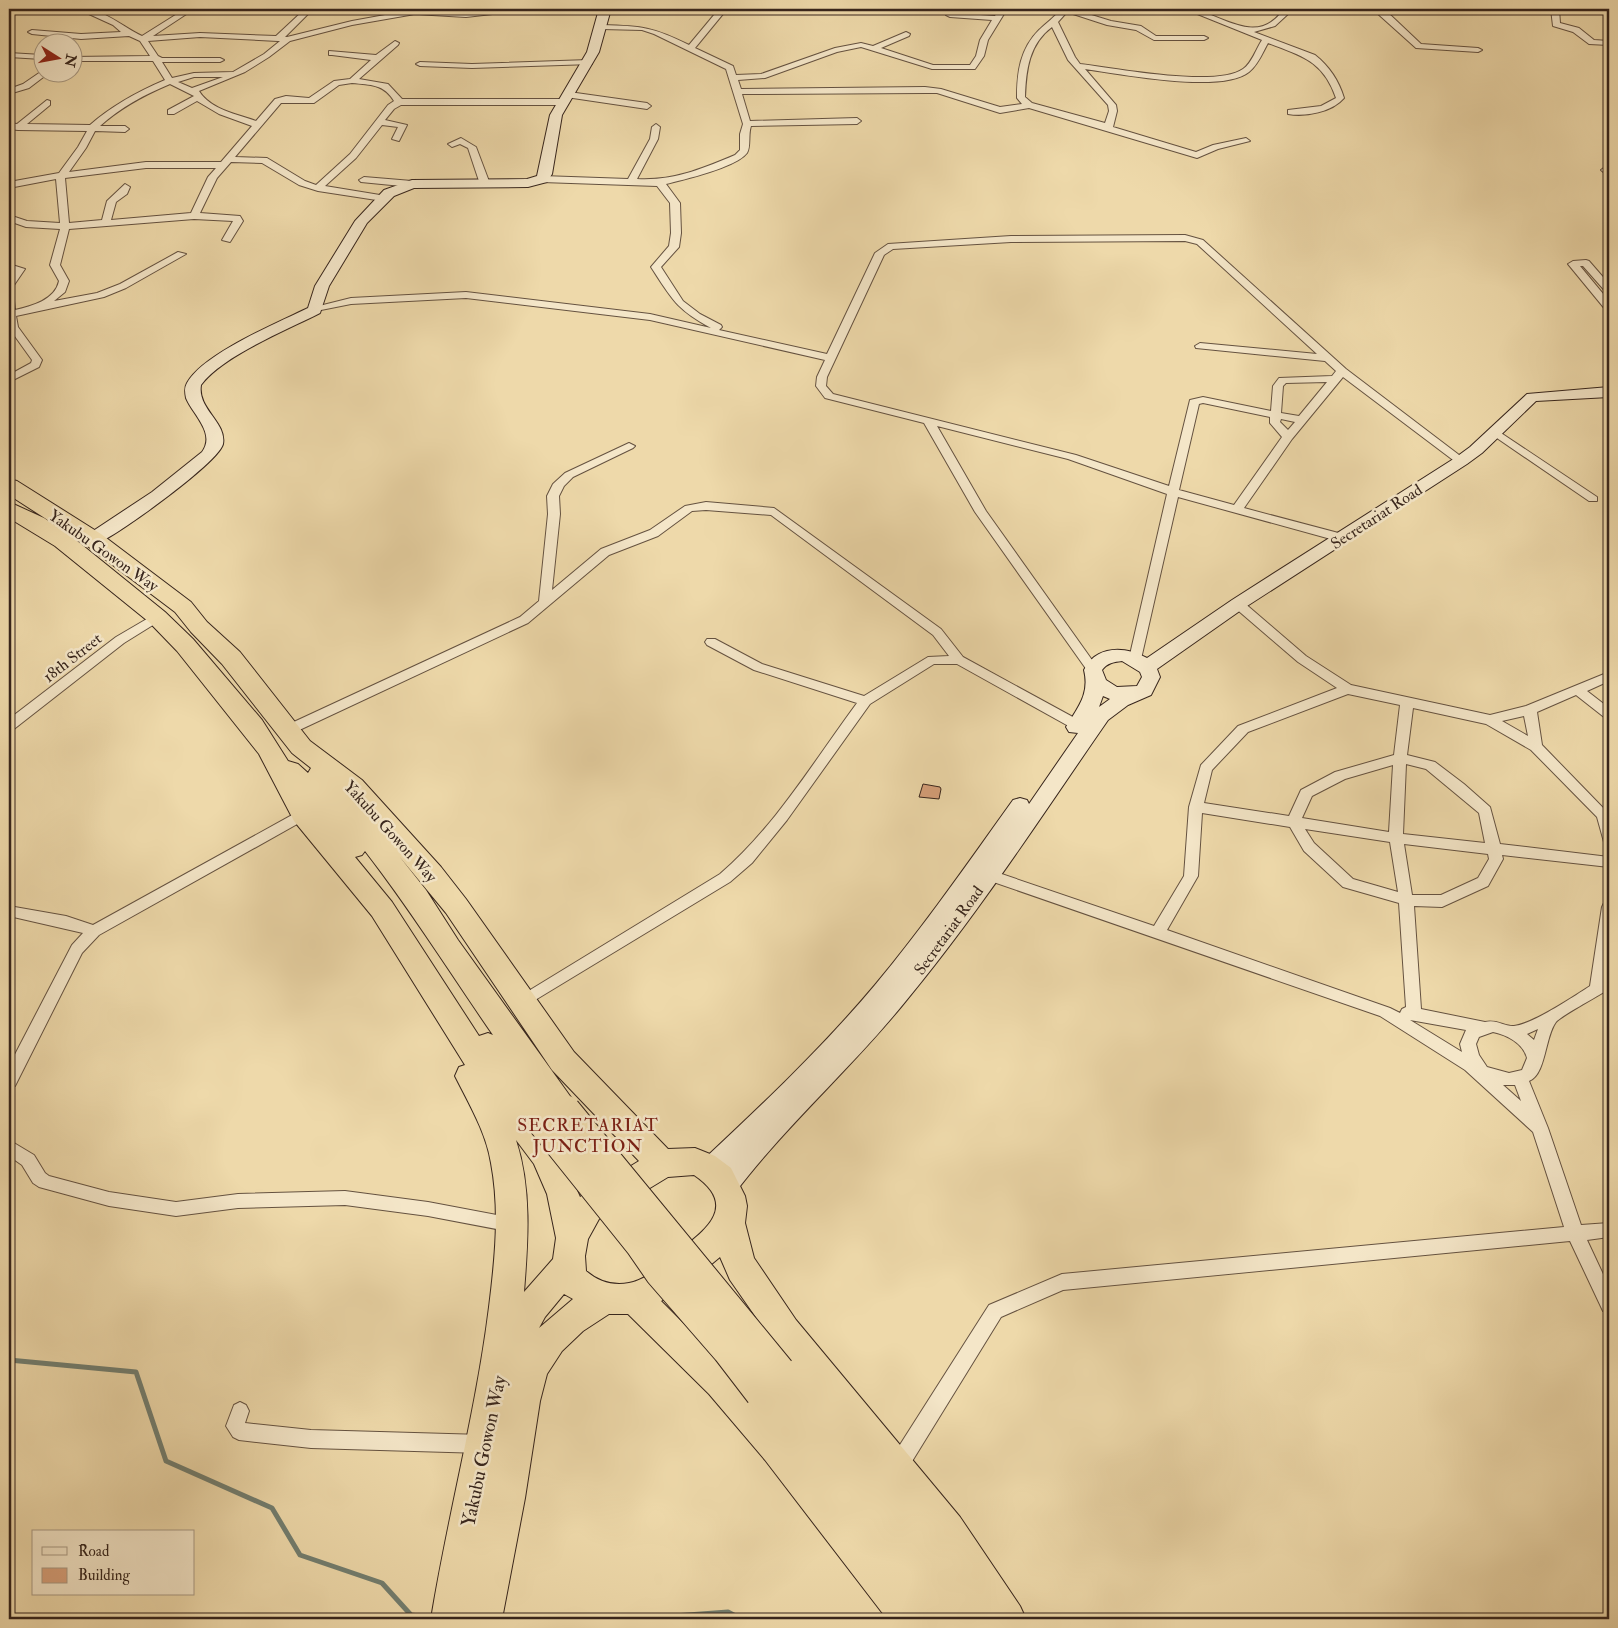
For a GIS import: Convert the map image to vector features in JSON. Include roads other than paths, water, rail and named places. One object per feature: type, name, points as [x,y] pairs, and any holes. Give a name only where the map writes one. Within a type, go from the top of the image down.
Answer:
[{"type":"highway","name":"Yakubu Gowon Way","points":[[9,486],[93,539],[183,607],[200,627],[232,658],[295,738],[353,787],[431,874],[563,1061],[662,1164]]},
{"type":"highway","name":"Yakubu Gowon Way","points":[[9,509],[36,523],[63,541],[157,617],[220,686],[270,750],[303,814],[392,924],[500,1096],[546,1156],[563,1194],[570,1250],[533,1306],[498,1372],[483,1444],[469,1609]]},
{"type":"highway","points":[[295,738],[330,787],[416,897],[555,1117],[662,1272],[729,1350],[770,1382],[970,1619]]},
{"type":"highway","points":[[270,750],[310,791],[418,935],[502,1065],[555,1117]]},
{"type":"highway","points":[[337,855],[390,948],[463,1062],[492,1119],[507,1163],[512,1225],[498,1372]]},
{"type":"highway","points":[[910,1619],[777,1448],[701,1359],[620,1298],[596,1295],[575,1283],[570,1276],[570,1250],[578,1220],[588,1209],[662,1164],[694,1162],[727,1167],[731,1202],[729,1223],[736,1256],[742,1269],[774,1315],[896,1470],[948,1530],[1007,1619]]},
{"type":"highway","name":"Yakubu Gowon Way","points":[[469,1609],[514,1457],[521,1401],[529,1375],[544,1348],[570,1318],[620,1298],[657,1288],[715,1243],[729,1223]]},
{"type":"highway","points":[[770,1382],[867,1524],[938,1619]]},
{"type":"street","points":[[9,15],[20,9]]},
{"type":"street","points":[[82,9],[116,23],[130,34],[143,39],[200,35],[283,39],[352,23],[420,11]]},
{"type":"street","points":[[143,39],[153,30],[190,9]]},
{"type":"street","points":[[171,112],[195,95],[270,53],[309,9]]},
{"type":"street","points":[[376,9],[455,12],[502,12],[519,9]]},
{"type":"street","points":[[542,179],[545,174],[556,114],[589,62],[602,27],[606,9]]},
{"type":"street","points":[[691,47],[723,9]]},
{"type":"street","points":[[735,78],[762,76],[854,46],[874,48],[904,59],[932,66],[972,67],[980,56],[984,40],[1003,9]]},
{"type":"street","points":[[1204,38],[1154,38],[1138,28],[1110,23],[1066,9],[1054,22],[1042,30],[1023,61],[1021,98],[1030,105],[1197,155],[1216,147],[1246,141]]},
{"type":"street","points":[[1189,9],[1312,56],[1319,62],[1335,83],[1340,98],[1335,104],[1313,110],[1291,112]]},
{"type":"street","points":[[1247,31],[1271,25],[1282,19],[1283,9]]},
{"type":"street","points":[[1380,9],[1418,46],[1478,50]]},
{"type":"street","points":[[1555,9],[1556,24],[1576,30],[1592,42],[1609,43]]},
{"type":"street","points":[[950,15],[996,18]]},
{"type":"street","points":[[1054,22],[1071,58],[1080,66],[1112,105],[1114,111],[1108,127]]},
{"type":"street","points":[[364,180],[412,184],[528,183],[542,179],[660,183],[687,176],[742,155],[747,124],[737,92],[735,78],[730,68],[691,47],[642,28],[602,27]]},
{"type":"street","points":[[82,37],[130,34]]},
{"type":"street","points":[[874,48],[906,34]]},
{"type":"street","points":[[1080,66],[1166,77],[1217,78],[1244,73],[1250,68],[1267,38]]},
{"type":"street","points":[[143,39],[158,59],[170,80],[195,95],[211,108],[256,124]]},
{"type":"street","points":[[352,81],[395,43]]},
{"type":"street","points":[[332,54],[378,58]]},
{"type":"street","points":[[9,55],[32,56]]},
{"type":"street","points":[[82,59],[220,60]]},
{"type":"street","points":[[420,64],[472,66],[589,62]]},
{"type":"street","points":[[40,307],[62,290],[64,281],[55,265],[65,226],[61,175],[82,148],[93,128],[114,109],[143,92],[170,80],[194,75],[233,74]]},
{"type":"street","points":[[194,216],[206,191],[224,162],[278,101],[286,99],[311,101],[337,83],[352,81],[386,84],[392,89],[399,102]]},
{"type":"street","points":[[9,92],[32,82]]},
{"type":"street","points":[[737,92],[925,90],[938,91],[1000,110],[1030,105]]},
{"type":"street","points":[[318,188],[352,156],[391,107],[399,102],[567,98],[647,106]]},
{"type":"street","points":[[14,126],[48,104]]},
{"type":"street","points":[[747,124],[856,121]]},
{"type":"street","points":[[379,122],[403,125],[403,129],[396,139]]},
{"type":"street","points":[[14,126],[125,129]]},
{"type":"street","points":[[631,182],[654,139],[656,127]]},
{"type":"street","points":[[452,144],[461,141],[472,147],[486,184]]},
{"type":"street","points":[[9,185],[61,175],[138,166],[264,160],[302,183],[318,188],[383,198]]},
{"type":"street","points":[[660,183],[675,203],[676,233],[674,247],[656,267],[679,303],[696,316],[736,336]]},
{"type":"street","points":[[315,310],[322,286],[362,221],[383,198],[399,188],[412,184]]},
{"type":"street","points":[[106,221],[112,202],[124,192],[125,186]]},
{"type":"street","points":[[9,218],[26,224],[65,226],[106,221],[194,216],[237,218],[238,221],[227,240]]},
{"type":"street","points":[[1342,538],[1174,492],[1072,457],[829,396],[820,386],[830,358],[880,253],[891,246],[1011,238],[1185,238],[1200,242],[1327,358],[1339,375],[1461,461]]},
{"type":"street","points":[[9,379],[35,365],[37,360],[13,327],[10,307],[40,307],[100,294],[122,286],[181,254]]},
{"type":"street","points":[[1609,290],[1586,263],[1573,264],[1609,307]]},
{"type":"street","points":[[9,267],[20,270],[9,286]]},
{"type":"street","points":[[93,539],[135,512],[196,466],[214,448],[215,437],[212,428],[192,396],[193,384],[201,376],[244,346],[315,310],[351,301],[466,296],[650,318],[830,358]]},
{"type":"street","points":[[1200,346],[1327,358]]},
{"type":"street","points":[[1288,436],[1275,423],[1278,386],[1283,380],[1339,375]]},
{"type":"street","points":[[1238,508],[1288,436],[1339,375]]},
{"type":"street","points":[[1301,378],[1324,392]]},
{"type":"street","name":"Secretariat Road","points":[[1141,663],[1238,604],[1461,461],[1532,397],[1609,392]]},
{"type":"street","points":[[1141,663],[1174,492],[1194,402],[1203,400],[1301,420]]},
{"type":"street","points":[[929,422],[981,512],[1094,675],[1106,690],[1115,694],[1136,693],[1150,684],[1151,678],[1141,663],[1122,655],[1108,656],[1100,660],[1094,675]]},
{"type":"street","points":[[1495,432],[1593,499]]},
{"type":"street","points":[[544,604],[554,514],[553,496],[559,484],[569,475],[629,446]]},
{"type":"street","points":[[295,738],[524,620],[605,552],[654,533],[689,508],[706,506],[766,511],[778,515],[937,632],[960,660],[1077,725]]},
{"type":"street","points":[[1238,604],[1302,659],[1347,689],[1490,720],[1536,747],[1603,816],[1609,838]]},
{"type":"street","name":"18th Street","points":[[9,726],[120,640],[157,617]]},
{"type":"street","points":[[711,642],[758,667],[865,701]]},
{"type":"street","points":[[522,1002],[725,878],[747,859],[865,701],[932,660],[960,660]]},
{"type":"street","name":"Secretariat Road","points":[[727,1167],[895,999],[932,953],[981,872],[1077,725],[1089,712],[1096,689],[1094,675]]},
{"type":"street","points":[[1490,720],[1530,710],[1609,676]]},
{"type":"street","points":[[1158,934],[1191,876],[1196,807],[1206,768],[1243,730],[1347,689]]},
{"type":"street","points":[[1576,689],[1609,714]]},
{"type":"street","name":"Secretariat Road","points":[[981,872],[1101,715],[1121,700],[1136,693]]},
{"type":"street","points":[[1407,703],[1400,758],[1396,838],[1406,900],[1414,1014]]},
{"type":"street","points":[[1530,710],[1536,747]]},
{"type":"street","points":[[1400,758],[1430,765],[1459,787],[1484,811],[1491,848],[1496,859],[1483,882],[1442,901],[1406,900],[1348,883],[1309,847],[1294,822],[1306,793],[1340,775],[1400,758]]},
{"type":"street","points":[[1196,807],[1396,838],[1609,862]]},
{"type":"street","points":[[9,1080],[77,949],[94,932],[303,814]]},
{"type":"street","points":[[981,872],[1386,1012],[1483,1074],[1486,1073],[1509,1080],[1520,1078],[1531,1070],[1550,1018]]},
{"type":"street","points":[[1515,1032],[1550,1018],[1603,985],[1609,907]]},
{"type":"street","points":[[9,911],[66,922],[94,932]]},
{"type":"street","points":[[1386,1012],[1414,1014],[1482,1027],[1504,1027],[1515,1032],[1528,1044],[1535,1057]]},
{"type":"street","points":[[1482,1027],[1469,1038],[1470,1056],[1483,1074],[1540,1128]]},
{"type":"street","points":[[1520,1078],[1540,1128],[1574,1233],[1609,1305]]},
{"type":"street","points":[[9,1147],[28,1160],[39,1178],[45,1182],[109,1199],[176,1209],[238,1201],[345,1198],[428,1209],[512,1225]]},
{"type":"street","points":[[896,1470],[995,1311],[1062,1282],[1609,1230]]},
{"type":"street","points":[[240,1411],[235,1426],[239,1431],[311,1439],[483,1444]]},
{"type":"waterway","points":[[9,1360],[136,1372],[166,1461],[272,1508],[300,1555],[382,1583],[411,1615],[435,1618]]},
{"type":"waterway","points":[[634,1619],[728,1612],[741,1619]]},
{"type":"district","name":"SECRETARIAT JUNCTION","points":[[588,1135]]}]
